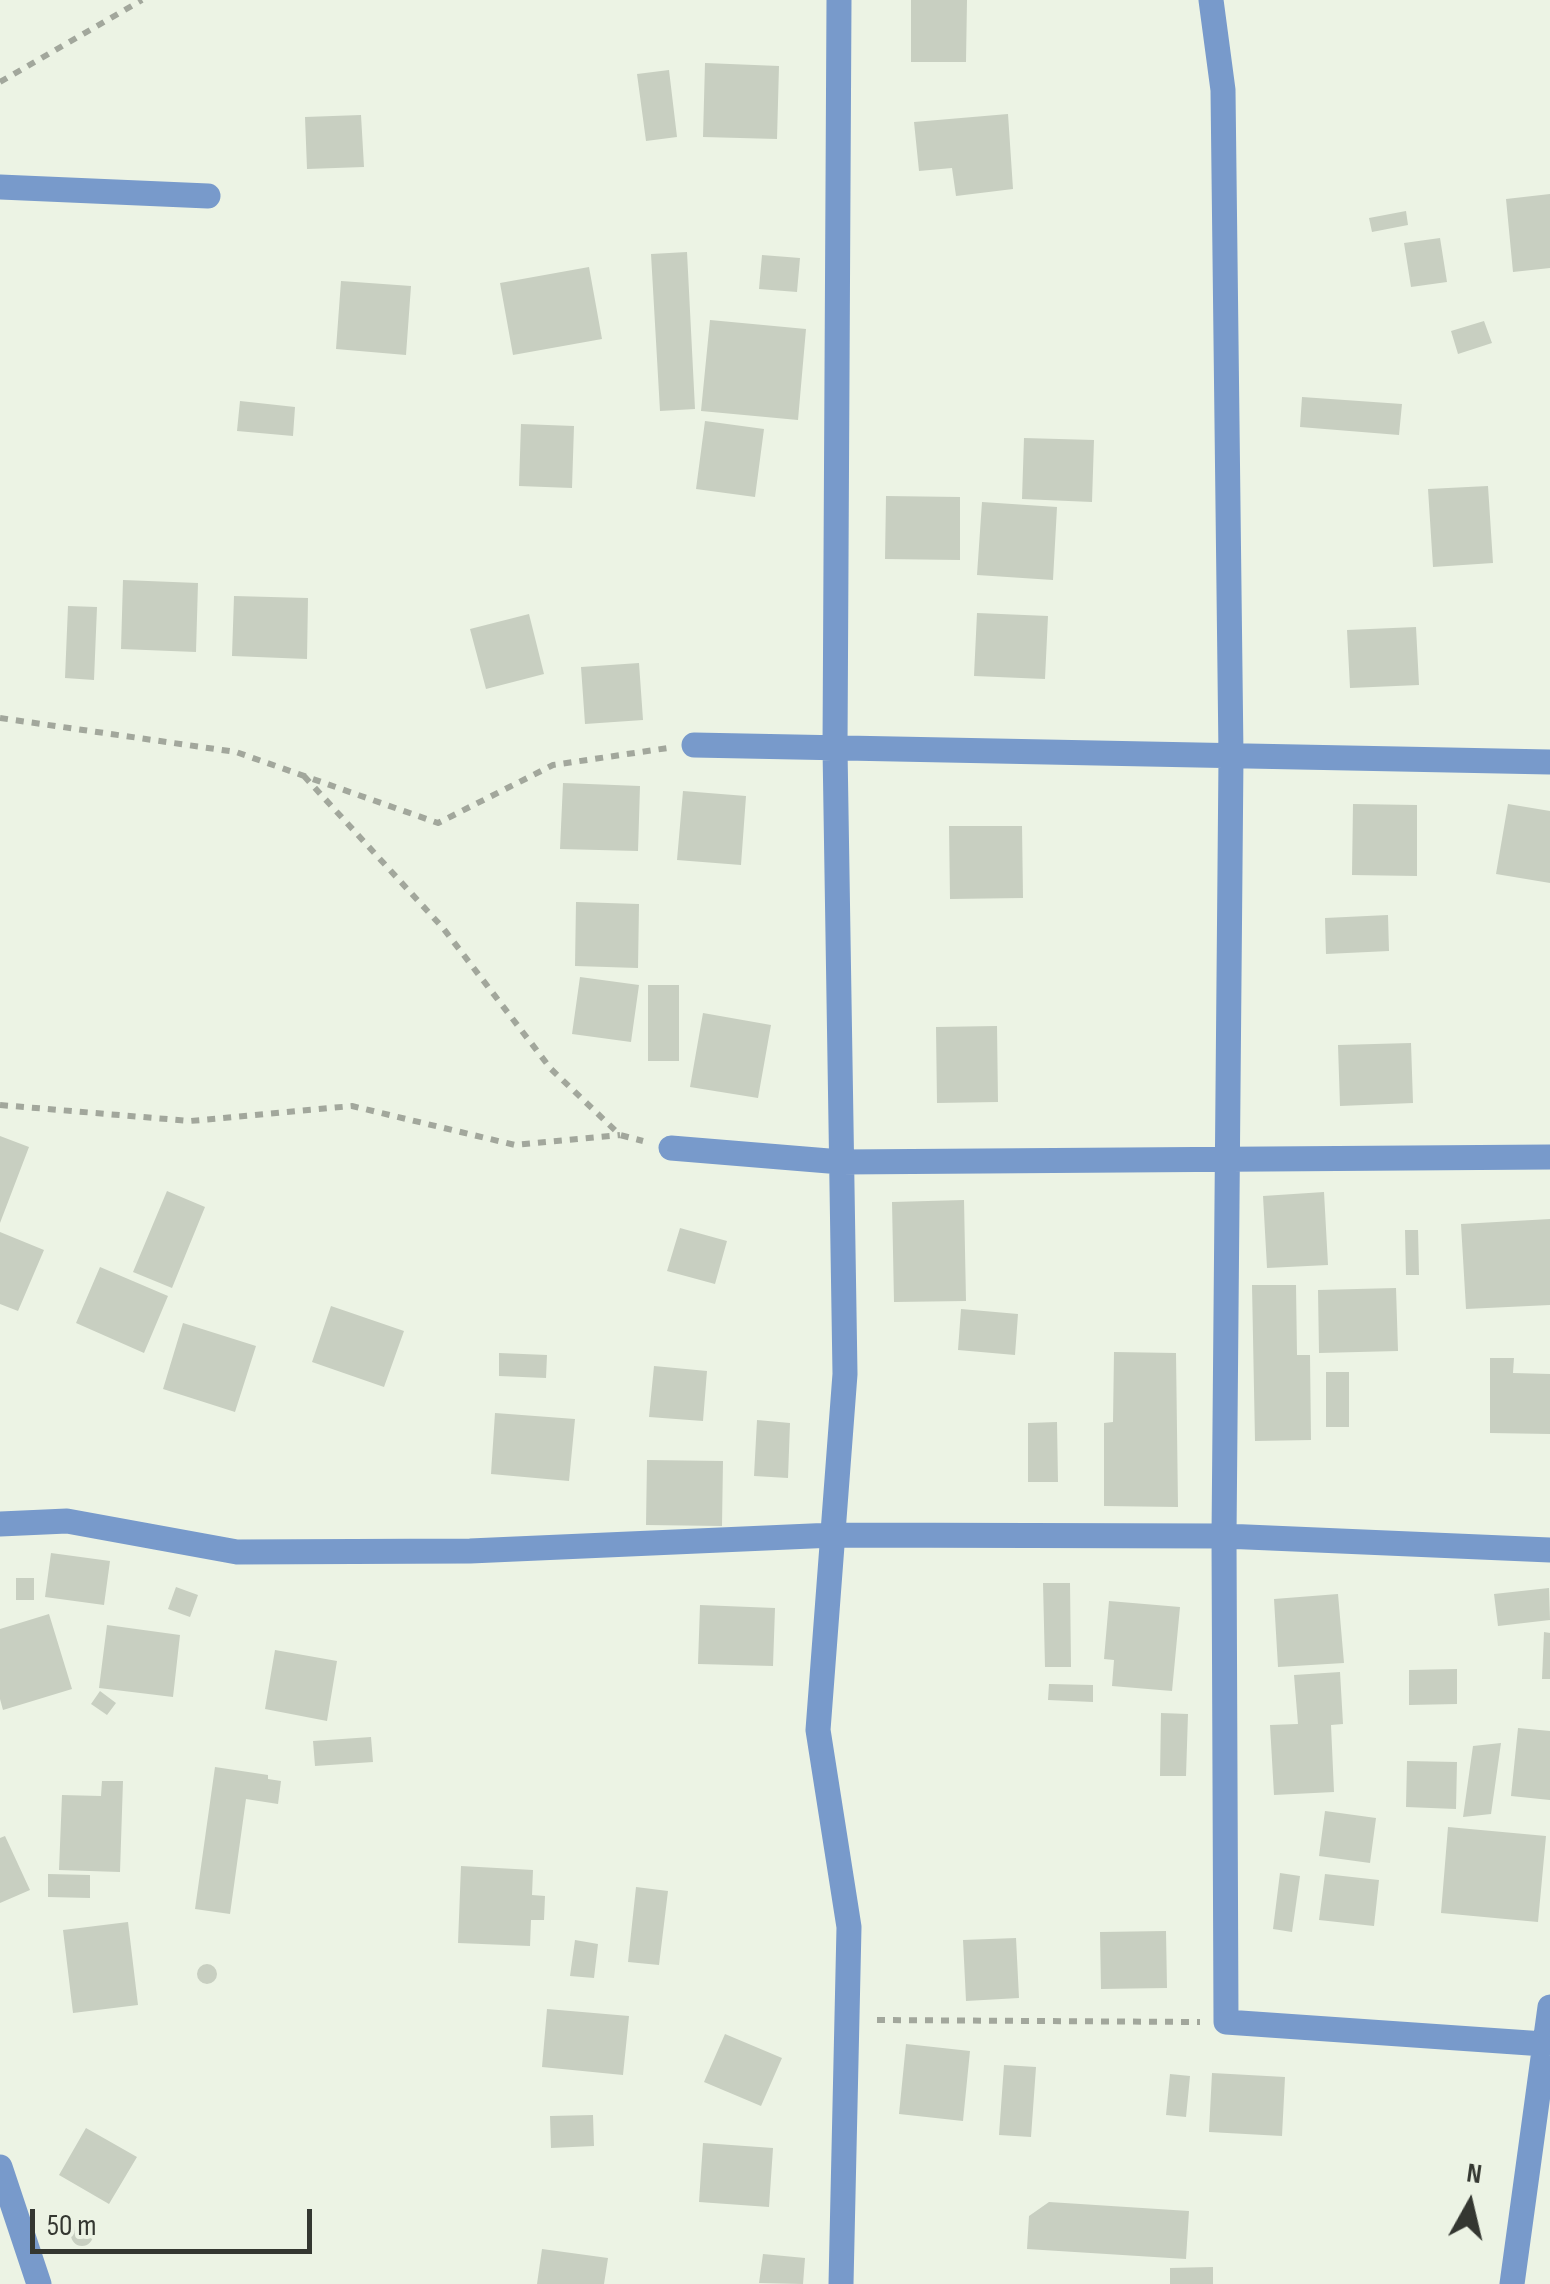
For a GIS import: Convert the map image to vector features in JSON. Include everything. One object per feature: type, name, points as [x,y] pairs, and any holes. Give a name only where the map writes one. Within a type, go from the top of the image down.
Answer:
[{"type":"street","points":[[840,0],[835,748],[845,1374],[818,1730],[849,1927],[841,2284]]},
{"type":"street","points":[[1211,0],[1223,90],[1230,756],[1224,1536],[1226,2022],[1544,2044]]},
{"type":"street","points":[[0,188],[208,196]]},
{"type":"street","points":[[694,744],[1550,762]]},
{"type":"street","points":[[671,1148],[842,1162],[1550,1157]]},
{"type":"street","points":[[0,1524],[66,1521],[237,1552],[470,1551],[834,1535],[1224,1536],[1550,1550]]},
{"type":"street","points":[[1512,2284],[1550,2007]]},
{"type":"street","points":[[0,2167],[39,2284]]},
{"type":"path","points":[[0,82],[142,0]]},
{"type":"path","points":[[0,718],[236,752],[438,822],[553,765],[694,744]]},
{"type":"path","points":[[303,775],[443,928],[551,1069],[620,1135]]},
{"type":"path","points":[[0,1104],[190,1120],[352,1106],[515,1145],[620,1135],[671,1148]]},
{"type":"path","points":[[846,2020],[1226,2022]]},
{"type":"building","points":[[911,0],[967,0],[966,62],[911,62]]},
{"type":"building","points":[[705,63],[779,66],[777,139],[703,137]]},
{"type":"building","points":[[669,70],[677,137],[646,141],[637,74]]},
{"type":"building","points":[[1008,114],[1013,189],[956,196],[952,168],[919,171],[914,122]]},
{"type":"building","points":[[361,115],[364,167],[307,169],[305,117]]},
{"type":"building","points":[[1550,194],[1550,268],[1513,272],[1506,199]]},
{"type":"building","points":[[1406,211],[1408,225],[1372,232],[1369,218]]},
{"type":"building","points":[[1440,238],[1447,282],[1411,287],[1404,243]]},
{"type":"building","points":[[687,252],[695,409],[660,411],[651,254]]},
{"type":"building","points":[[762,255],[800,258],[797,292],[759,289]]},
{"type":"building","points":[[589,267],[602,339],[513,355],[500,283]]},
{"type":"building","points":[[341,281],[411,286],[406,355],[336,349]]},
{"type":"building","points":[[710,320],[806,329],[798,420],[701,411]]},
{"type":"building","points":[[1484,321],[1492,343],[1458,354],[1451,331]]},
{"type":"building","points":[[1302,397],[1402,404],[1399,435],[1300,427]]},
{"type":"building","points":[[240,401],[295,407],[293,436],[237,431]]},
{"type":"building","points":[[705,421],[764,429],[755,497],[696,489]]},
{"type":"building","points":[[521,424],[574,426],[572,488],[519,486]]},
{"type":"building","points":[[1024,438],[1094,440],[1092,502],[1022,499]]},
{"type":"building","points":[[1488,486],[1493,563],[1433,567],[1428,489]]},
{"type":"building","points":[[886,496],[960,497],[960,560],[885,559]]},
{"type":"building","points":[[982,502],[1057,507],[1053,580],[977,575]]},
{"type":"building","points":[[123,580],[198,583],[196,652],[121,649]]},
{"type":"building","points":[[234,596],[308,598],[307,659],[232,656]]},
{"type":"building","points":[[68,606],[97,607],[94,680],[65,678]]},
{"type":"building","points":[[977,613],[1048,616],[1045,679],[974,676]]},
{"type":"building","points":[[529,614],[544,674],[486,689],[470,629]]},
{"type":"building","points":[[1416,627],[1419,685],[1350,688],[1347,630]]},
{"type":"building","points":[[639,663],[643,720],[585,724],[581,667]]},
{"type":"building","points":[[563,783],[640,786],[638,851],[560,849]]},
{"type":"building","points":[[683,791],[746,796],[741,865],[677,860]]},
{"type":"building","points":[[1353,804],[1417,805],[1417,876],[1352,875]]},
{"type":"building","points":[[1508,804],[1550,811],[1550,883],[1496,874]]},
{"type":"building","points":[[949,826],[1022,826],[1023,898],[950,899]]},
{"type":"building","points":[[576,902],[639,904],[638,968],[575,966]]},
{"type":"building","points":[[1388,915],[1389,951],[1326,954],[1325,918]]},
{"type":"building","points":[[580,977],[639,985],[631,1042],[572,1034]]},
{"type":"building","points":[[648,985],[679,985],[679,1061],[648,1061]]},
{"type":"building","points":[[703,1013],[771,1025],[758,1098],[690,1087]]},
{"type":"building","points":[[997,1026],[998,1102],[937,1103],[936,1027]]},
{"type":"building","points":[[1411,1043],[1413,1103],[1340,1106],[1338,1045]]},
{"type":"building","points":[[0,1136],[29,1147],[0,1223]]},
{"type":"building","points":[[167,1191],[205,1207],[172,1288],[133,1272]]},
{"type":"building","points":[[1324,1192],[1328,1265],[1267,1268],[1263,1196]]},
{"type":"building","points":[[964,1200],[966,1301],[894,1302],[892,1202]]},
{"type":"building","points":[[1550,1219],[1550,1305],[1466,1309],[1461,1224]]},
{"type":"building","points":[[680,1228],[727,1241],[715,1284],[667,1271]]},
{"type":"building","points":[[1405,1230],[1418,1230],[1419,1275],[1406,1275]]},
{"type":"building","points":[[0,1232],[44,1250],[18,1311],[0,1304]]},
{"type":"building","points":[[100,1267],[168,1296],[144,1353],[76,1323]]},
{"type":"building","points":[[1252,1285],[1296,1285],[1297,1355],[1310,1355],[1311,1440],[1255,1441]]},
{"type":"building","points":[[1396,1288],[1398,1351],[1319,1353],[1318,1290]]},
{"type":"building","points":[[331,1306],[404,1331],[384,1387],[312,1362]]},
{"type":"building","points":[[961,1309],[1018,1314],[1015,1355],[958,1350]]},
{"type":"building","points":[[183,1323],[256,1346],[235,1412],[163,1389]]},
{"type":"building","points":[[1114,1352],[1176,1353],[1178,1507],[1104,1506],[1104,1423],[1113,1422]]},
{"type":"building","points":[[499,1353],[547,1355],[546,1378],[499,1376]]},
{"type":"building","points":[[1490,1358],[1514,1358],[1513,1373],[1550,1374],[1550,1434],[1490,1433]]},
{"type":"building","points":[[654,1366],[707,1371],[703,1421],[649,1417]]},
{"type":"building","points":[[1326,1372],[1349,1372],[1349,1427],[1326,1427]]},
{"type":"building","points":[[495,1413],[575,1419],[569,1481],[491,1474]]},
{"type":"building","points":[[757,1420],[790,1423],[788,1478],[754,1476]]},
{"type":"building","points":[[1057,1422],[1058,1482],[1028,1482],[1028,1423]]},
{"type":"building","points":[[647,1460],[723,1461],[722,1526],[646,1525]]},
{"type":"building","points":[[51,1553],[110,1561],[104,1605],[45,1597]]},
{"type":"building","points":[[16,1578],[34,1578],[34,1600],[16,1600]]},
{"type":"building","points":[[1043,1583],[1070,1583],[1071,1667],[1045,1667]]},
{"type":"building","points":[[176,1587],[198,1595],[190,1617],[168,1609]]},
{"type":"building","points":[[1549,1588],[1550,1620],[1498,1626],[1494,1594]]},
{"type":"building","points":[[1338,1594],[1344,1663],[1278,1667],[1274,1599]]},
{"type":"building","points":[[1109,1601],[1180,1607],[1172,1691],[1112,1686],[1114,1660],[1104,1659]]},
{"type":"building","points":[[700,1605],[775,1608],[773,1666],[698,1664]]},
{"type":"building","points":[[49,1614],[72,1689],[3,1710],[0,1629]]},
{"type":"building","points":[[107,1625],[180,1635],[173,1697],[99,1688]]},
{"type":"building","points":[[1544,1632],[1550,1633],[1550,1679],[1542,1679]]},
{"type":"building","points":[[275,1650],[337,1661],[327,1721],[265,1709]]},
{"type":"building","points":[[1457,1669],[1457,1704],[1409,1705],[1409,1670]]},
{"type":"building","points":[[1340,1672],[1343,1724],[1331,1725],[1334,1792],[1274,1795],[1270,1725],[1298,1724],[1294,1675]]},
{"type":"building","points":[[1049,1684],[1093,1685],[1093,1702],[1048,1700]]},
{"type":"building","points":[[100,1691],[116,1703],[107,1715],[91,1704]]},
{"type":"building","points":[[1161,1713],[1188,1714],[1186,1776],[1160,1776]]},
{"type":"building","points":[[1518,1728],[1550,1731],[1550,1800],[1511,1796]]},
{"type":"building","points":[[371,1737],[373,1762],[315,1766],[313,1741]]},
{"type":"building","points":[[1501,1743],[1491,1814],[1463,1817],[1473,1746]]},
{"type":"building","points":[[1407,1761],[1457,1762],[1456,1809],[1406,1807]]},
{"type":"building","points":[[215,1767],[268,1775],[268,1779],[281,1781],[278,1804],[246,1799],[230,1914],[195,1909]]},
{"type":"building","points":[[102,1781],[123,1781],[120,1872],[59,1870],[62,1795],[101,1796]]},
{"type":"building","points":[[1325,1811],[1376,1818],[1370,1863],[1319,1856]]},
{"type":"building","points":[[1448,1827],[1546,1836],[1538,1922],[1441,1913]]},
{"type":"building","points":[[5,1836],[30,1890],[0,1903],[0,1838]]},
{"type":"building","points":[[461,1866],[533,1870],[532,1895],[545,1896],[544,1920],[531,1920],[530,1946],[458,1943]]},
{"type":"building","points":[[1280,1873],[1300,1876],[1292,1932],[1273,1929]]},
{"type":"building","points":[[48,1874],[90,1875],[90,1898],[48,1897]]},
{"type":"building","points":[[1325,1874],[1379,1880],[1374,1926],[1319,1920]]},
{"type":"building","points":[[636,1887],[668,1891],[659,1965],[628,1962]]},
{"type":"building","points":[[128,1922],[138,2005],[73,2013],[63,1930]]},
{"type":"building","points":[[1166,1931],[1167,1988],[1101,1989],[1100,1932]]},
{"type":"building","points":[[1016,1938],[1019,1998],[966,2001],[963,1940]]},
{"type":"building","points":[[575,1940],[598,1944],[594,1978],[570,1976]]},
{"type":"building","points":[[207,1964],[217,1974],[207,1984],[197,1974]]},
{"type":"building","points":[[547,2009],[629,2016],[623,2075],[542,2067]]},
{"type":"building","points":[[725,2034],[782,2058],[761,2106],[704,2082]]},
{"type":"building","points":[[906,2044],[970,2051],[963,2121],[899,2114]]},
{"type":"building","points":[[1004,2065],[1036,2067],[1031,2137],[999,2135]]},
{"type":"building","points":[[1212,2073],[1285,2077],[1282,2136],[1209,2132]]},
{"type":"building","points":[[1170,2074],[1190,2076],[1186,2117],[1166,2115]]},
{"type":"building","points":[[593,2115],[594,2146],[551,2148],[550,2116]]},
{"type":"building","points":[[86,2128],[137,2157],[109,2204],[59,2175]]},
{"type":"building","points":[[703,2143],[773,2148],[769,2207],[699,2202]]},
{"type":"building","points":[[1049,2202],[1189,2211],[1186,2259],[1027,2249],[1029,2216]]},
{"type":"building","points":[[82,2224],[90,2227],[90,2243],[82,2246],[74,2243],[71,2235],[74,2227]]},
{"type":"building","points":[[542,2249],[608,2258],[604,2284],[537,2284]]},
{"type":"building","points":[[763,2254],[805,2258],[803,2284],[759,2283]]},
{"type":"building","points":[[1213,2267],[1213,2284],[1170,2284],[1170,2268]]}]
